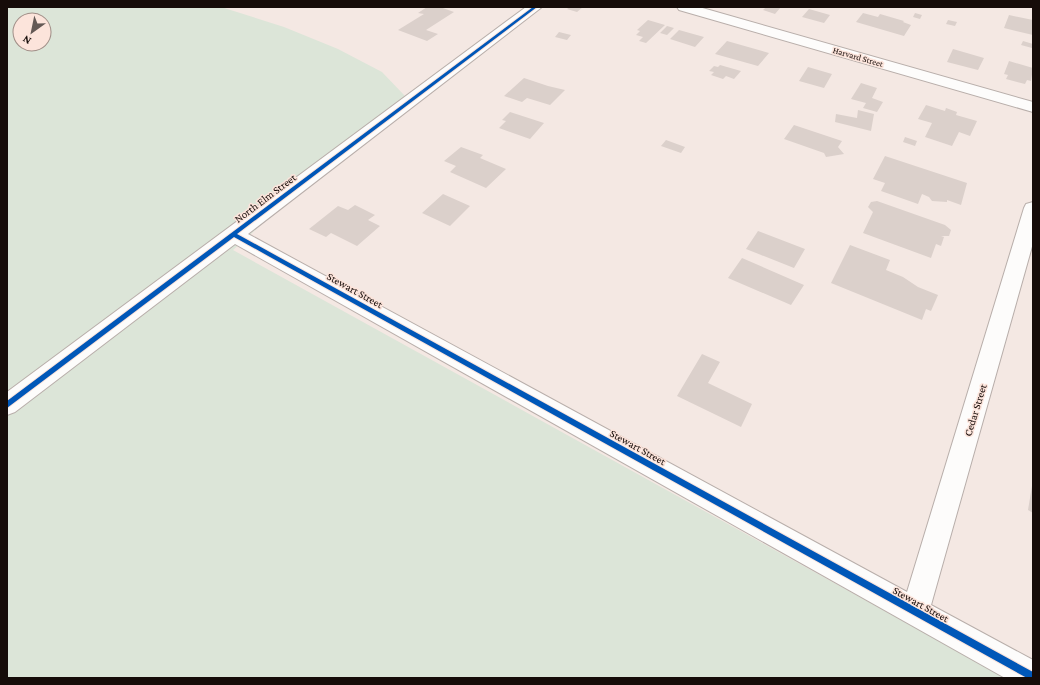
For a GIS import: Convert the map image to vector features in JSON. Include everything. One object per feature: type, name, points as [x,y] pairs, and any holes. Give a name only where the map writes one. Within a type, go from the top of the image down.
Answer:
[{"type":"street","name":"North Elm Street","points":[[7,405],[535,7]]},
{"type":"street","name":"Harvard Street","points":[[684,7],[1033,107]]},
{"type":"street","name":"Cedar Street","points":[[915,612],[1033,208]]},
{"type":"street","name":"Stewart Street","points":[[233,234],[1033,677]]},
{"type":"shaded area","points":[[7,7],[221,7],[284,27],[338,49],[382,72],[405,96],[233,250],[1006,678],[7,678]]},
{"type":"building","points":[[427,7],[440,7],[454,12],[426,30],[438,34],[427,41],[398,30],[424,14],[418,13]]},
{"type":"building","points":[[570,7],[583,7],[577,12],[567,9]]},
{"type":"building","points":[[766,7],[781,7],[775,14],[763,10]]},
{"type":"building","points":[[809,9],[830,15],[824,23],[802,17]]},
{"type":"building","points":[[863,13],[878,17],[880,14],[904,21],[903,22],[911,25],[904,36],[856,22]]},
{"type":"building","points":[[915,13],[922,15],[920,19],[913,17]]},
{"type":"building","points":[[1009,15],[1033,20],[1033,35],[1004,28]]},
{"type":"building","points":[[648,20],[665,25],[646,43],[639,41],[643,37],[636,35],[640,31],[637,30]]},
{"type":"building","points":[[948,20],[957,22],[955,26],[946,24]]},
{"type":"building","points":[[667,26],[674,28],[667,35],[660,33]]},
{"type":"building","points":[[679,30],[704,37],[695,47],[670,39]]},
{"type":"building","points":[[559,32],[571,35],[567,40],[555,37]]},
{"type":"building","points":[[727,41],[769,53],[758,66],[715,54]]},
{"type":"building","points":[[1023,41],[1033,44],[1032,48],[1021,45]]},
{"type":"building","points":[[953,49],[984,58],[978,70],[947,62]]},
{"type":"building","points":[[1009,61],[1033,68],[1031,81],[1027,80],[1025,84],[1006,79],[1008,75],[1004,74]]},
{"type":"building","points":[[720,65],[741,71],[734,79],[726,76],[723,79],[711,75],[714,72],[709,71],[714,66],[718,67]]},
{"type":"building","points":[[808,67],[832,74],[824,88],[799,81]]},
{"type":"building","points":[[524,78],[565,90],[550,105],[527,98],[522,102],[504,96]]},
{"type":"building","points":[[861,83],[877,88],[872,98],[883,102],[877,112],[863,108],[866,103],[851,99]]},
{"type":"building","points":[[926,105],[945,111],[946,108],[957,112],[956,115],[977,121],[970,136],[959,132],[952,146],[925,137],[932,123],[918,119]]},
{"type":"building","points":[[858,110],[874,114],[871,131],[835,122],[836,114],[857,118]]},
{"type":"building","points":[[510,112],[544,123],[530,139],[499,128],[506,121],[502,120]]},
{"type":"building","points":[[794,125],[842,141],[838,147],[844,154],[826,157],[824,153],[784,139]]},
{"type":"building","points":[[905,137],[917,141],[915,146],[903,142]]},
{"type":"building","points":[[666,140],[685,147],[681,153],[661,146]]},
{"type":"building","points":[[461,147],[483,155],[480,158],[506,169],[486,188],[450,172],[456,166],[444,161]]},
{"type":"building","points":[[885,156],[967,183],[961,205],[947,200],[947,202],[932,201],[929,197],[922,194],[918,204],[881,191],[885,183],[873,179]]},
{"type":"building","points":[[443,194],[470,206],[450,226],[422,213]]},
{"type":"building","points":[[877,201],[945,225],[951,230],[949,236],[941,236],[944,237],[941,246],[936,244],[931,258],[863,233],[873,212],[868,207],[871,202]]},
{"type":"building","points":[[355,205],[375,215],[368,220],[380,226],[357,246],[331,233],[326,237],[309,229],[338,206],[348,210]]},
{"type":"building","points":[[758,231],[805,249],[794,268],[746,249]]},
{"type":"building","points":[[850,245],[890,260],[886,270],[903,277],[918,287],[938,295],[931,311],[926,309],[922,320],[831,283]]},
{"type":"building","points":[[742,258],[804,285],[791,305],[728,278]]},
{"type":"building","points":[[702,354],[720,362],[708,383],[752,404],[741,427],[677,396]]},
{"type":"building","points":[[1033,486],[1033,513],[1028,510]]},
{"type":"cycle path","points":[[7,405],[535,7]]},
{"type":"cycle path","points":[[233,234],[1033,677]]}]
